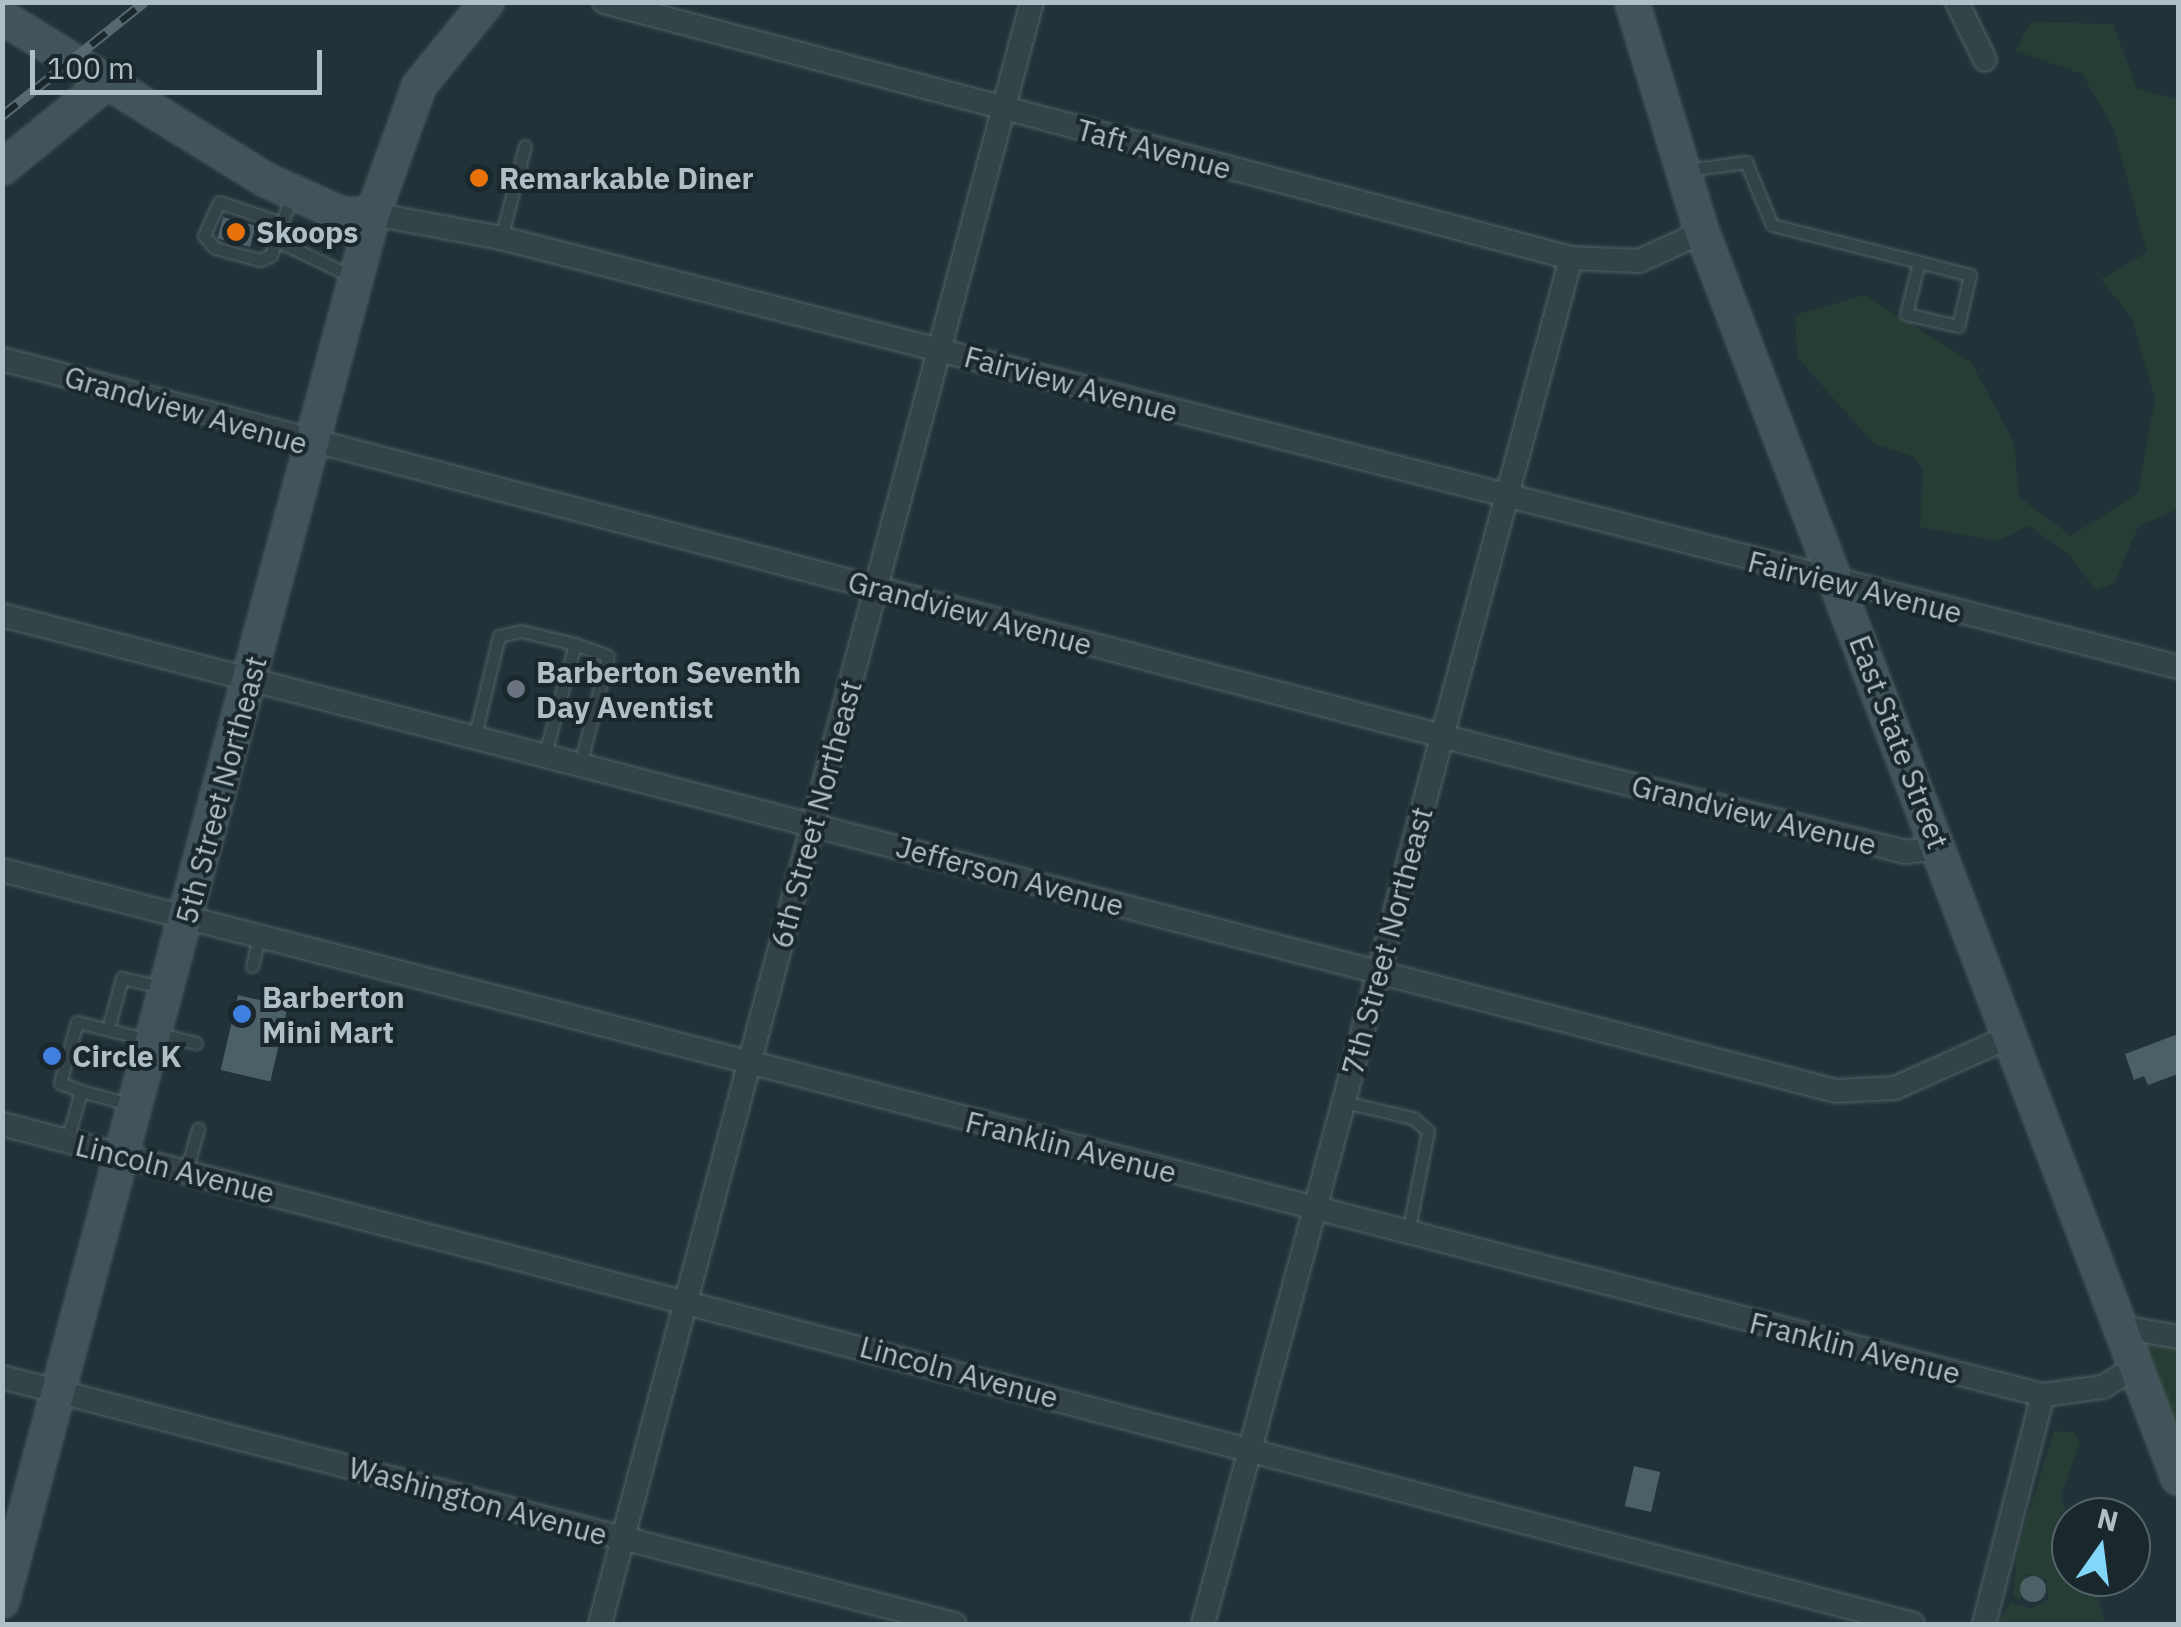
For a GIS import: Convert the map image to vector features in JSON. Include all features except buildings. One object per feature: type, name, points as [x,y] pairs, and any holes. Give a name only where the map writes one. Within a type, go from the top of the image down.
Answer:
[{"type":"street","name":"5th Street Northeast","points":[[2,1602],[314,447],[373,214],[419,86],[487,2]]},
{"type":"street","name":"Taft Avenue","points":[[604,2],[1571,258],[1639,261],[1702,232]]},
{"type":"street","name":"6th Street Northeast","points":[[600,1624],[1032,2]]},
{"type":"street","name":"East State Street","points":[[1632,2],[1702,232],[2178,1478]]},
{"type":"street","points":[[1957,2],[1985,60]]},
{"type":"street","name":"Fairview Avenue","points":[[2,17],[287,208],[343,215],[373,214],[501,238],[2178,668]]},
{"type":"street","points":[[2,168],[106,84]]},
{"type":"street","name":"7th Street Northeast","points":[[1203,1624],[1571,258]]},
{"type":"street","name":"Grandview Avenue","points":[[2,359],[314,447],[1442,736],[1905,852],[1940,848]]},
{"type":"street","name":"Jefferson Avenue","points":[[2,615],[1836,1091],[1895,1088],[2011,1036]]},
{"type":"street","name":"Franklin Avenue","points":[[2,870],[2043,1395],[2103,1387],[2136,1366]]},
{"type":"street","name":"Lincoln Avenue","points":[[2,1124],[686,1299],[1914,1624]]},
{"type":"street","points":[[2122,1327],[2178,1337]]},
{"type":"street","name":"Washington Avenue","points":[[2,1377],[954,1624]]},
{"type":"street","points":[[1984,1624],[2043,1395]]},
{"type":"lane","points":[[501,238],[525,146]]},
{"type":"lane","points":[[1682,171],[1746,162],[1772,225],[1919,262],[1970,275],[1958,326],[1906,314],[1919,262]]},
{"type":"lane","points":[[219,202],[287,208],[280,242],[260,260],[215,248],[204,236],[206,216],[219,202]]},
{"type":"lane","points":[[280,242],[356,279]]},
{"type":"lane","points":[[474,739],[499,636],[521,631],[576,644],[608,656],[580,766]]},
{"type":"lane","points":[[544,756],[576,644]]},
{"type":"lane","points":[[252,966],[258,938]]},
{"type":"lane","points":[[108,1029],[122,978],[168,988]]},
{"type":"lane","points":[[136,1106],[60,1084],[77,1022],[196,1044]]},
{"type":"lane","points":[[67,1141],[81,1091]]},
{"type":"lane","points":[[1344,1102],[1413,1118],[1428,1131],[1408,1234]]},
{"type":"lane","points":[[186,1172],[198,1128]]},
{"type":"green space","points":[[2031,22],[2113,24],[2137,88],[2178,100],[2178,509],[2138,527],[2115,582],[2096,591],[2069,554],[2029,526],[1998,541],[1920,527],[1923,470],[1914,457],[1873,443],[1797,357],[1795,315],[1865,295],[1971,362],[2014,442],[2019,497],[2071,536],[2138,493],[2155,399],[2132,319],[2101,279],[2147,252],[2113,127],[2082,74],[2015,51]]},
{"type":"green space","points":[[2122,1327],[2178,1337],[2178,1456]]},
{"type":"green space","points":[[2054,1431],[2074,1432],[2080,1442],[2061,1497],[2051,1497],[2051,1597],[2097,1597],[2106,1624],[1997,1624],[2011,1602],[2032,1609],[2048,1600],[2046,1579],[2027,1574],[2020,1600],[2013,1596],[2018,1547]]},
{"type":"railway","points":[[2,116],[145,2]]},
{"type":"place","name":"Remarkable Diner","points":[[479,178]]},
{"type":"place","name":"Skoops","points":[[236,232]]},
{"type":"place","name":"Barberton Seventh Day Aventist","points":[[516,689]]},
{"type":"place","name":"Barberton Mini Mart","points":[[242,1014]]},
{"type":"place","name":"Circle K","points":[[52,1056]]}]
